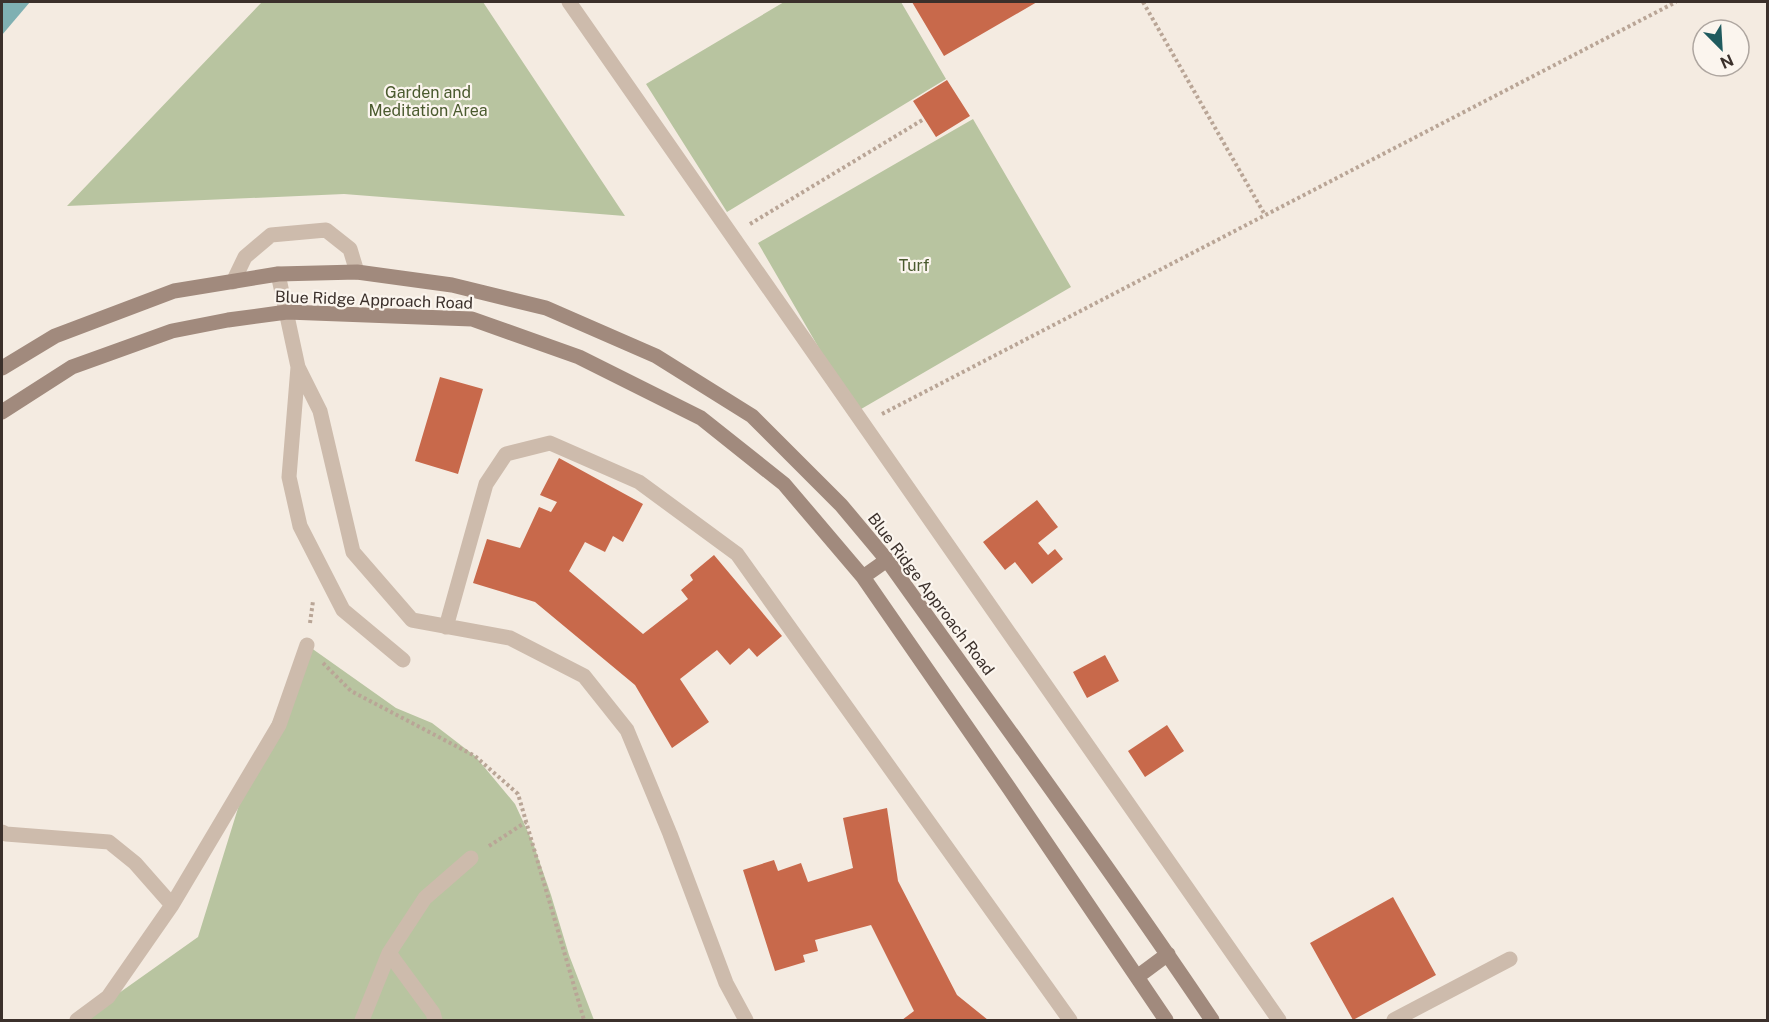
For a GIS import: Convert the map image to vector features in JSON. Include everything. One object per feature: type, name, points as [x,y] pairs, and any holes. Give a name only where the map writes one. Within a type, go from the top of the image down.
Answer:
[{"type":"street","points":[[569,2],[1279,1020]]},
{"type":"street","points":[[233,282],[244,257],[271,235],[326,230],[350,249],[357,272]]},
{"type":"street","name":"Blue Ridge Approach Road","points":[[2,368],[55,336],[174,291],[278,274],[357,272],[452,285],[546,308],[656,356],[752,416],[841,506],[886,560],[1037,768],[1212,1020]]},
{"type":"street","points":[[278,274],[298,367],[320,411],[353,552],[412,620],[510,638],[584,676],[627,730],[670,834],[726,983],[746,1020]]},
{"type":"street","name":"Blue Ridge Approach Road","points":[[2,412],[72,367],[172,331],[287,312],[472,319],[579,357],[701,418],[784,484],[863,577],[1166,1020]]},
{"type":"street","points":[[298,367],[289,477],[300,526],[343,610],[403,660]]},
{"type":"street","points":[[446,627],[486,484],[506,454],[550,443],[639,483],[737,555],[1070,1020]]},
{"type":"street","points":[[863,577],[886,560]]},
{"type":"street","points":[[77,1020],[108,997],[172,905],[279,725],[307,645]]},
{"type":"street","points":[[2,832],[109,842],[135,863],[172,905]]},
{"type":"street","points":[[362,1020],[389,953],[425,897],[471,858]]},
{"type":"street","points":[[389,953],[433,1013],[435,1020]]},
{"type":"street","points":[[1137,977],[1168,954]]},
{"type":"street","points":[[1394,1020],[1510,959]]},
{"type":"path","points":[[1143,2],[1265,215]]},
{"type":"path","points":[[862,424],[1676,2]]},
{"type":"path","points":[[732,235],[924,119]]},
{"type":"path","points":[[318,561],[307,645],[351,691],[475,756],[518,794],[584,1020]]},
{"type":"path","points":[[471,858],[526,822]]},
{"type":"green space","name":"Garden and Meditation Area","points":[[262,2],[483,2],[625,216],[344,194],[67,206]]},
{"type":"green space","points":[[784,2],[901,2],[946,79],[727,212],[646,84]]},
{"type":"green space","name":"Turf","points":[[973,119],[1071,287],[856,412],[758,243]]},
{"type":"green space","points":[[307,645],[396,708],[432,723],[475,756],[515,804],[533,843],[569,955],[594,1020],[81,1020],[198,937],[248,776]]},
{"type":"water","points":[[2,2],[30,2],[2,35]]},
{"type":"building","points":[[912,2],[1037,2],[944,56]]},
{"type":"building","points":[[947,80],[970,116],[936,137],[913,101]]},
{"type":"building","points":[[440,377],[483,389],[458,474],[415,461]]},
{"type":"building","points":[[559,458],[643,504],[623,542],[613,536],[605,552],[585,542],[569,571],[643,634],[688,599],[681,590],[693,580],[690,575],[714,555],[782,636],[757,657],[749,648],[730,665],[717,650],[680,679],[709,722],[672,748],[635,685],[535,602],[473,583],[487,539],[520,548],[539,507],[551,512],[557,502],[540,495]]},
{"type":"building","points":[[1037,500],[1058,527],[1038,543],[1048,555],[1055,549],[1063,559],[1032,584],[1015,562],[1005,570],[983,542]]},
{"type":"building","points":[[1105,655],[1119,681],[1087,698],[1073,672]]},
{"type":"building","points":[[1167,725],[1184,751],[1145,777],[1128,751]]},
{"type":"building","points":[[887,808],[898,881],[957,995],[988,1020],[902,1020],[914,1011],[871,925],[815,940],[818,951],[803,955],[805,962],[775,971],[743,870],[774,860],[778,871],[801,863],[808,882],[853,868],[843,818]]},
{"type":"building","points":[[1393,897],[1436,975],[1353,1020],[1310,943]]}]
